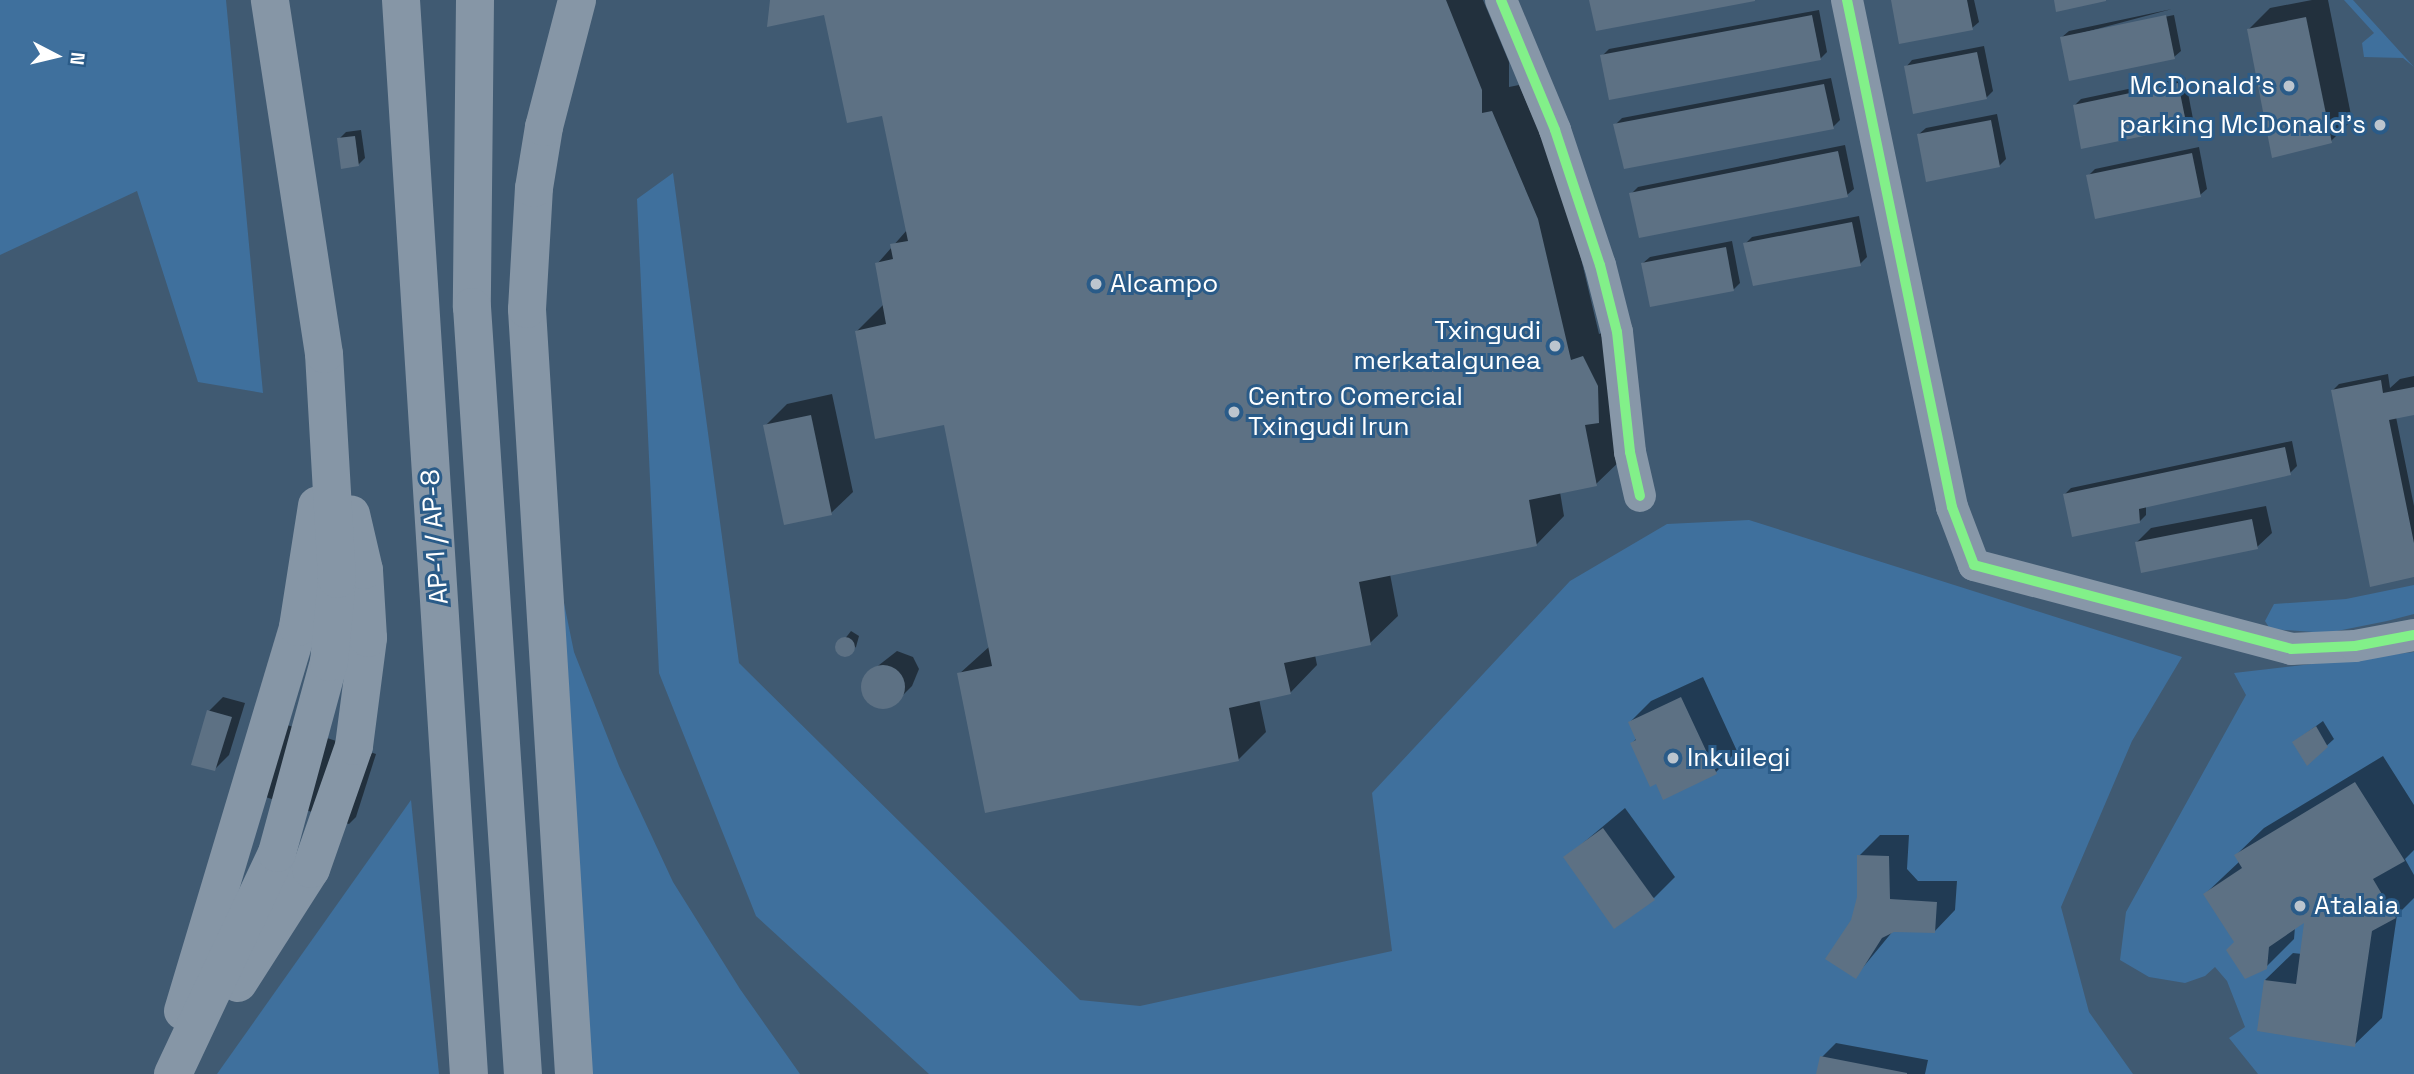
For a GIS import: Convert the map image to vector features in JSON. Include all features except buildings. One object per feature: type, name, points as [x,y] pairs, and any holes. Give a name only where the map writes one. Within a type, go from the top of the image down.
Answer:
[{"type":"highway","points":[[173,1074],[311,869],[354,746],[368,638],[364,570],[329,419],[313,272],[270,0]]},
{"type":"highway","name":"AP-1 / AP-8","points":[[401,0],[469,1074]]},
{"type":"highway","name":"AP-1 / AP-8","points":[[475,0],[472,307],[523,1074]]},
{"type":"highway","points":[[574,1074],[527,309],[536,176],[578,0]]},
{"type":"highway","points":[[173,1074],[251,855],[314,652],[329,419]]},
{"type":"street","points":[[1501,0],[1565,156],[1600,265],[1617,332],[1630,452],[1640,496]]},
{"type":"street","points":[[1847,0],[1952,507],[1974,565],[2291,649],[2355,646],[2414,635]]},
{"type":"shaded area","points":[[0,0],[226,0],[263,393],[198,382],[137,191],[0,255]]},
{"type":"shaded area","points":[[2344,0],[2353,0],[2414,67],[2403,58],[2364,57],[2362,43],[2374,33]]},
{"type":"shaded area","points":[[673,173],[739,663],[1080,1000],[1140,1006],[1392,951],[1372,793],[1570,581],[1667,524],[1749,520],[2182,657],[2132,741],[2061,907],[2089,1012],[2133,1074],[929,1074],[756,916],[659,673],[637,199]]},
{"type":"shaded area","points":[[555,559],[574,652],[619,766],[673,882],[740,989],[800,1074],[590,1074]]},
{"type":"shaded area","points":[[2414,585],[2414,614],[2387,621],[2327,633],[2270,629],[2265,621],[2274,604],[2346,599]]},
{"type":"shaded area","points":[[2414,652],[2414,1074],[2258,1074],[2229,1038],[2245,1027],[2227,981],[2215,967],[2205,976],[2185,983],[2149,977],[2120,960],[2126,912],[2246,695],[2234,673]]},
{"type":"shaded area","points":[[411,800],[439,1074],[217,1074]]},
{"type":"cycle path","points":[[1501,0],[1555,130],[1600,265],[1617,332],[1630,452],[1640,496]]},
{"type":"cycle path","points":[[1847,0],[1952,507],[1974,565],[2291,649],[2355,646],[2414,635]]},
{"type":"place","name":"McDonald's","points":[[2289,86]]},
{"type":"place","name":"parking McDonald's","points":[[2380,125]]},
{"type":"place","name":"Alcampo","points":[[1096,284]]},
{"type":"place","name":"Txingudi merkatalgunea","points":[[1555,346]]},
{"type":"place","name":"Centro Comercial Txingudi Irun","points":[[1234,412]]},
{"type":"place","name":"Inkuilegi","points":[[1673,758]]},
{"type":"place","name":"Atalaia","points":[[2300,906]]}]
